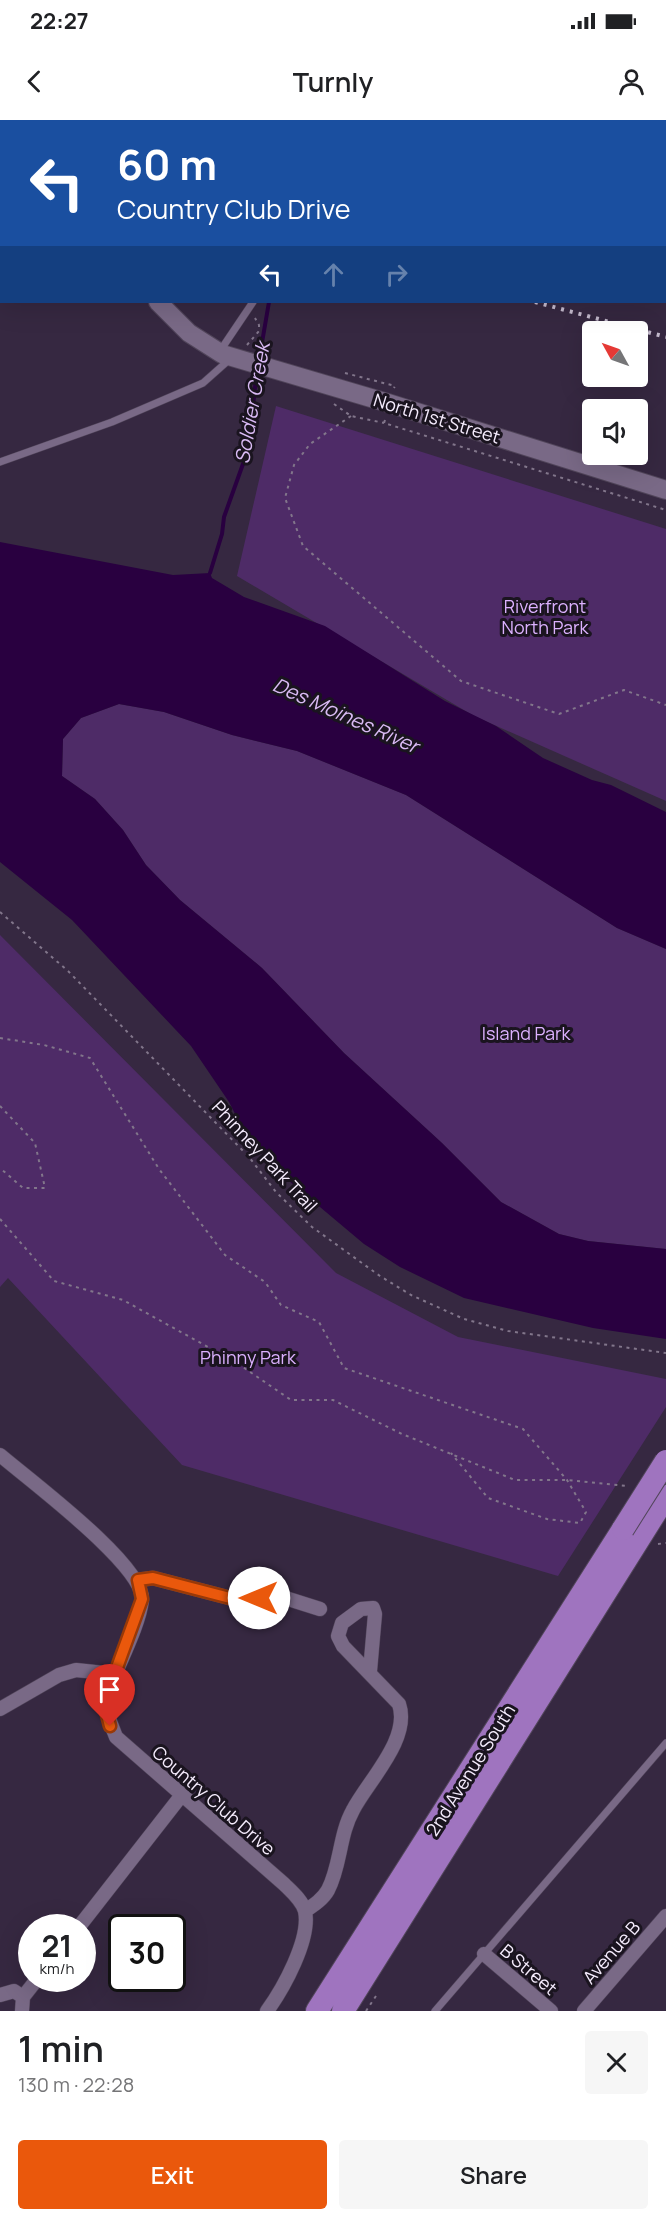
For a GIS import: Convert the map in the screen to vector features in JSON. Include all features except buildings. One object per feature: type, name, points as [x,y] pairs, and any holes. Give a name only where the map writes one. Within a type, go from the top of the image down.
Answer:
[{"type":"main road","points":[[641,1535],[666,1461]]},
{"type":"main road","points":[[343,2011],[666,1496]]},
{"type":"main road","name":"2nd Avenue South","points":[[317,2011],[641,1535]]},
{"type":"street","name":"North 1st Street","points":[[159,303],[189,333],[220,352],[666,490]]},
{"type":"street","points":[[0,1455],[111,1550],[138,1580],[153,1578],[230,1598],[279,1596],[320,1609]]},
{"type":"street","name":"Country Club Drive","points":[[138,1580],[142,1599],[107,1695],[106,1711],[116,1737],[284,1884],[297,1897],[304,1911]]},
{"type":"street","points":[[0,1709],[59,1675],[76,1670],[114,1674]]},
{"type":"street","points":[[267,2011],[279,1995],[301,1948],[304,1911],[317,1903],[328,1890],[342,1836],[352,1811],[381,1768],[399,1726],[402,1712],[399,1704],[370,1671]]},
{"type":"street","points":[[89,1914],[181,1796]]},
{"type":"street","name":"Avenue B","points":[[584,2011],[666,1916]]},
{"type":"street","name":"B Street","points":[[483,1954],[551,2011]]},
{"type":"street","points":[[0,1995],[14,1991],[23,1997]]},
{"type":"street","points":[[22,2011],[23,1997],[27,1992]]},
{"type":"lane","points":[[0,462],[112,422],[203,382],[252,303]]},
{"type":"lane","points":[[435,2011],[666,1743]]},
{"type":"path","points":[[384,423],[351,416],[310,444],[294,465],[285,498],[303,546],[461,681],[559,714],[624,690],[666,705]]},
{"type":"path","name":"Phinney Park Trail","points":[[0,912],[76,979],[233,1141],[276,1192],[312,1227],[380,1276],[411,1295],[464,1319],[508,1331],[666,1353]]},
{"type":"path","points":[[0,1038],[44,1045],[90,1058],[159,1168],[225,1255],[265,1282],[281,1305],[319,1322],[344,1368],[523,1429],[567,1480],[586,1512],[580,1523],[547,1519],[488,1498],[451,1453]]},
{"type":"path","points":[[0,1106],[35,1143],[45,1188],[23,1188],[0,1168]]},
{"type":"path","points":[[0,1220],[54,1281],[123,1300],[237,1363],[291,1400],[333,1400],[402,1434],[515,1480],[567,1480],[633,1487]]},
{"type":"path","points":[[641,1535],[666,1543]]},
{"type":"green space","name":"Riverfront North Park","points":[[276,406],[666,529],[666,801],[474,716],[237,576]]},
{"type":"green space","name":"Island Park","points":[[119,704],[164,712],[232,735],[297,751],[406,795],[617,928],[666,949],[666,1249],[588,1241],[559,1234],[501,1202],[442,1143],[344,1053],[262,968],[180,900],[146,865],[123,830],[95,799],[62,776],[63,739],[81,718]]},
{"type":"green space","name":"Phinny Park","points":[[0,935],[336,1273],[458,1337],[666,1379],[666,1407],[558,1576],[182,1465],[8,1278],[0,1287]]},
{"type":"water","name":"Des Moines River","points":[[0,542],[173,575],[210,573],[212,578],[244,597],[325,626],[445,701],[496,726],[543,758],[592,780],[611,785],[666,812],[666,949],[617,928],[406,795],[297,751],[232,735],[164,712],[119,704],[81,718],[63,739],[62,776],[95,799],[123,830],[146,865],[180,900],[262,968],[344,1053],[442,1143],[501,1202],[559,1234],[588,1241],[666,1249],[666,1339],[593,1328],[464,1298],[400,1267],[364,1244],[289,1181],[247,1137],[229,1102],[191,1046],[72,920],[0,862]]},
{"type":"waterway","name":"Soldier Creek","points":[[259,360],[269,303]]},
{"type":"waterway","name":"Soldier Creek","points":[[210,573],[222,534],[224,517],[248,450],[257,370]]},
{"type":"railway","points":[[539,303],[666,337]]},
{"type":"route","points":[[110,1726],[106,1711],[107,1695],[136,1621],[142,1599],[138,1580],[153,1578],[230,1598],[259,1598]]}]
